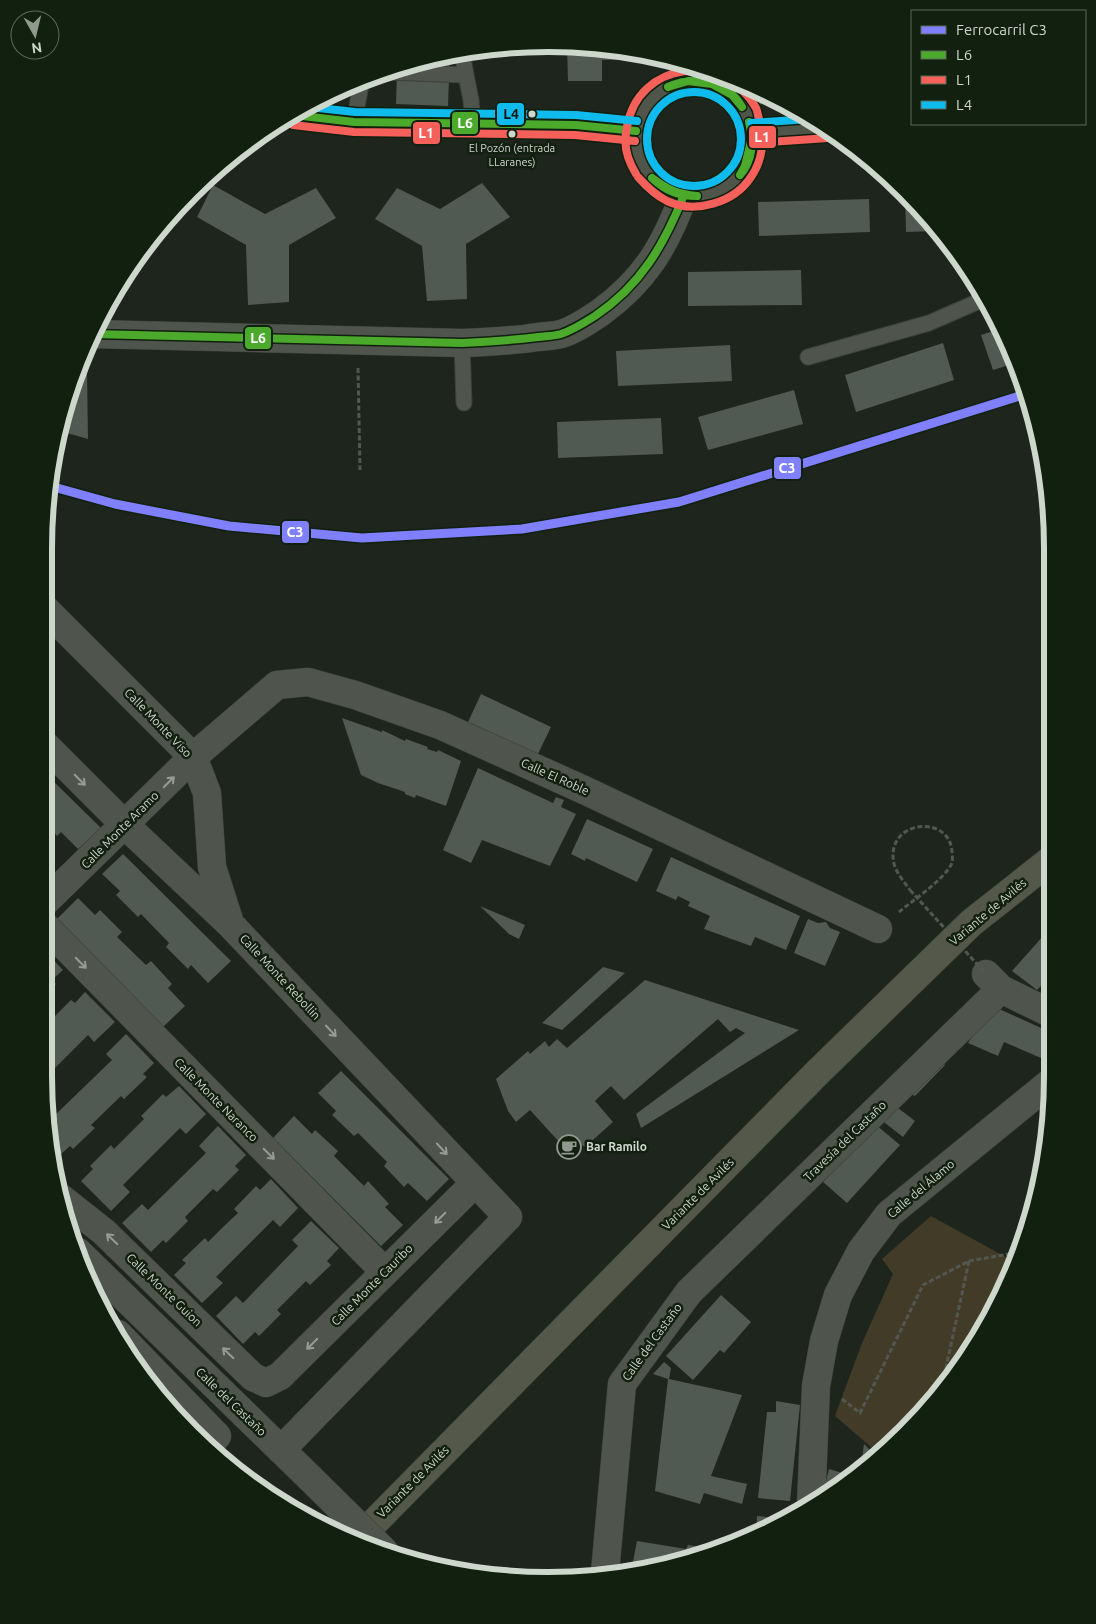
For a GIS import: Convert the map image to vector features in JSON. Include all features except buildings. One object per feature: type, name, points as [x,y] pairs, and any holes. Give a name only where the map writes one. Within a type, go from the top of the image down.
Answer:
[{"type":"highway","name":"Variante de Avilés","points":[[361,1535],[824,1066],[972,923],[1044,865]]},
{"type":"main road","points":[[687,73],[725,89],[740,101],[748,117],[752,133],[750,155],[742,172],[729,185],[712,194],[693,197],[674,194],[658,184],[645,170],[637,153],[636,131],[639,117],[647,103],[659,92],[674,84],[687,73]]},
{"type":"main road","points":[[305,116],[354,122],[576,125],[636,131]]},
{"type":"main road","points":[[752,133],[812,129]]},
{"type":"street","points":[[101,334],[462,343],[510,341],[561,334],[589,320],[617,300],[636,282],[652,262],[668,234],[684,195]]},
{"type":"street","name":"Calle Monte Viso","points":[[52,616],[193,757],[207,793],[212,867],[230,924]]},
{"type":"street","name":"Calle El Roble","points":[[193,757],[277,685],[308,682],[355,695],[440,725],[584,790],[878,929]]},
{"type":"street","name":"Calle Monte Rebollin","points":[[52,752],[125,825],[230,924],[474,1184],[508,1217],[281,1450]]},
{"type":"street","name":"Calle Monte Aramo","points":[[52,895],[193,757]]},
{"type":"street","name":"Calle Monte Naranco","points":[[52,934],[385,1272]]},
{"type":"street","points":[[994,981],[1044,1009]]},
{"type":"street","name":"Travesía del Castaño","points":[[689,1292],[994,981]]},
{"type":"street","name":"Calle del Álamo","points":[[811,1495],[816,1386],[824,1341],[838,1295],[861,1251],[889,1214],[1043,1088]]},
{"type":"street","name":"Calle Monte Cauribo","points":[[266,1383],[280,1376],[474,1184]]},
{"type":"street","name":"Calle Monte Guion","points":[[69,1204],[104,1232],[253,1378],[266,1383]]},
{"type":"street","name":"Calle del Castaño","points":[[89,1262],[372,1539]]},
{"type":"street","name":"Calle del Castaño","points":[[605,1568],[622,1384],[689,1292]]},
{"type":"street","points":[[148,1369],[205,1433]]},
{"type":"lane","points":[[463,60],[471,100],[473,124]]},
{"type":"lane","points":[[408,73],[466,75]]},
{"type":"lane","points":[[354,122],[360,89]]},
{"type":"lane","points":[[808,356],[929,323],[978,302]]},
{"type":"lane","points":[[462,343],[464,403]]},
{"type":"path","points":[[358,341],[360,470]]},
{"type":"path","points":[[878,929],[942,877],[952,862],[952,848],[942,831],[924,826],[907,829],[900,835],[895,844],[894,866],[910,890],[994,981]]},
{"type":"path","points":[[815,1409],[839,1397],[860,1413],[923,1285],[969,1261],[1009,1254],[1009,1256]]},
{"type":"path","points":[[945,1372],[969,1261]]},
{"type":"shaded area","points":[[931,1216],[1009,1259],[977,1324],[941,1378],[921,1403],[874,1450],[835,1416],[862,1343],[893,1274],[882,1259]]},
{"type":"rail line","name":"C3","points":[[57,488],[115,504],[229,526],[362,538],[522,529],[679,502],[1019,396]]},
{"type":"transit line","name":"L1","points":[[636,174],[626,150],[627,127],[634,105],[647,88],[664,77],[683,71]]},
{"type":"transit line","name":"L6","points":[[668,87],[688,81],[709,83],[728,91],[742,107]]},
{"type":"transit line","name":"L6","points":[[668,87],[688,81],[712,84],[732,95],[742,107]]},
{"type":"transit line","name":"L4","points":[[694,92],[712,95],[727,106],[738,121],[741,139],[738,157],[727,172],[712,183],[694,186],[676,183],[661,172],[650,157],[647,139],[650,121],[661,106],[676,95],[694,92]]},
{"type":"transit line","name":"L1","points":[[638,177],[659,196],[678,205],[701,206],[713,204],[735,194],[744,186],[755,171],[762,151],[762,136],[756,108],[744,93]]},
{"type":"transit line","name":"L4","points":[[321,108],[355,112],[576,115],[637,121]]},
{"type":"transit line","name":"L6","points":[[305,116],[354,122],[576,125],[636,131]]},
{"type":"transit line","name":"L4","points":[[751,123],[797,120]]},
{"type":"transit line","name":"L6","points":[[740,175],[745,166],[752,137],[749,122]]},
{"type":"transit line","name":"L6","points":[[740,175],[750,157],[752,136],[749,122]]},
{"type":"transit line","name":"L1","points":[[293,125],[354,132],[575,135],[635,141]]},
{"type":"transit line","name":"L1","points":[[753,143],[826,138]]},
{"type":"transit line","name":"L6","points":[[652,178],[673,191],[697,196]]},
{"type":"transit line","name":"L6","points":[[652,178],[673,192],[697,196]]},
{"type":"transit line","name":"L6","points":[[101,334],[462,343],[558,335],[595,316],[626,291],[649,263],[659,247],[684,195]]},
{"type":"place","name":"El Pozón (entrada LLaranes)","points":[[512,134]]},
{"type":"place","name":"Bar Ramilo","points":[[569,1147]]}]
